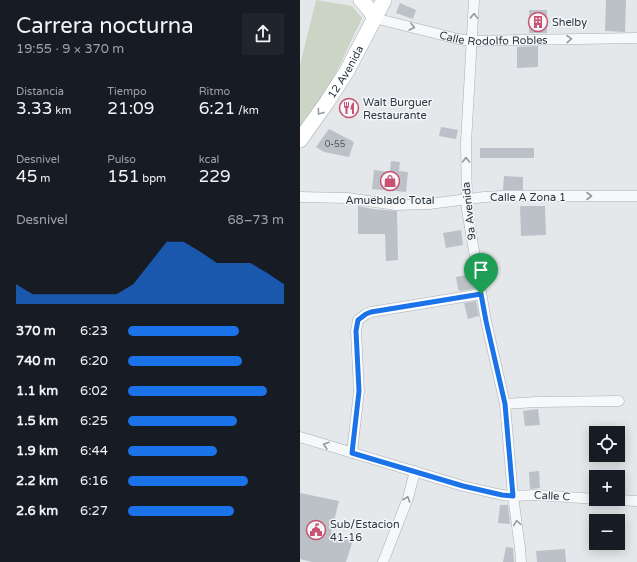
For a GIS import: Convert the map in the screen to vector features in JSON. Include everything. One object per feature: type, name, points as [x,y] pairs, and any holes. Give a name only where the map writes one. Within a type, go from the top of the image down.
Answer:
[{"type":"street","points":[[361,0],[367,6],[374,18]]},
{"type":"street","name":"12 Avenida","points":[[300,140],[328,102],[347,72],[384,0]]},
{"type":"street","name":"9a Avenida","points":[[474,0],[466,143],[466,199],[486,321],[505,404],[513,496],[521,562]]},
{"type":"street","name":"Calle Rodolfo Robles","points":[[374,18],[458,39],[472,41],[637,38]]},
{"type":"street","name":"Calle A Zona 1","points":[[300,197],[347,198],[396,205],[429,204],[503,196],[637,196]]},
{"type":"street","points":[[352,453],[359,391],[356,331],[358,320],[371,312],[481,294]]},
{"type":"street","points":[[505,404],[619,401]]},
{"type":"street","name":"Calle C","points":[[300,437],[463,486],[502,495],[536,495],[589,499]]},
{"type":"street","points":[[383,562],[408,498],[415,471]]},
{"type":"street","points":[[625,500],[637,501]]},
{"type":"green space","points":[[316,0],[352,6],[362,18],[328,90],[300,128],[300,65]]},
{"type":"building","points":[[606,0],[626,0],[625,32],[605,31]]},
{"type":"building","points":[[400,3],[416,10],[413,19],[396,13]]},
{"type":"building","name":"Shelby","points":[[529,10],[547,10],[547,33],[529,33]]},
{"type":"building","points":[[538,46],[538,67],[517,68],[517,47]]},
{"type":"building","points":[[441,127],[458,130],[456,139],[439,136]]},
{"type":"building","points":[[329,129],[354,142],[349,157],[324,152],[316,147]]},
{"type":"building","points":[[480,148],[534,148],[534,158],[480,158]]},
{"type":"building","name":"Amueblado Total","points":[[391,161],[400,162],[399,171],[408,172],[406,192],[372,189],[374,170],[390,172]]},
{"type":"building","points":[[504,176],[523,177],[523,190],[503,190]]},
{"type":"building","points":[[358,206],[397,211],[398,260],[386,261],[385,234],[358,234]]},
{"type":"building","points":[[520,206],[545,206],[546,235],[521,236]]},
{"type":"building","points":[[461,230],[463,245],[446,248],[443,233]]},
{"type":"building","points":[[471,274],[474,289],[460,291],[458,289],[456,277]]},
{"type":"building","points":[[476,301],[479,316],[468,319],[464,303]]},
{"type":"building","points":[[538,409],[540,425],[525,426],[523,411]]},
{"type":"building","points":[[539,471],[540,488],[530,489],[529,472]]},
{"type":"building","name":"Sub/Estacion 41-16","points":[[300,493],[339,501],[331,533],[353,540],[346,562],[312,562],[300,559]]},
{"type":"building","points":[[500,505],[508,505],[510,524],[498,523]]},
{"type":"building","points":[[506,547],[513,548],[514,562],[503,562]]},
{"type":"building","points":[[565,549],[566,562],[537,562],[536,551]]},
{"type":"place","name":"Shelby","points":[[538,22]]},
{"type":"place","name":"Walt Burguer Restaurante","points":[[349,108]]},
{"type":"place","name":"Amueblado Total","points":[[390,181]]},
{"type":"place","name":"Sub/Estacion 41-16","points":[[316,530]]},
{"type":"route","points":[[481,294],[505,404],[513,496],[463,486],[352,453],[359,391],[356,331],[358,320],[371,312],[481,294]]}]
